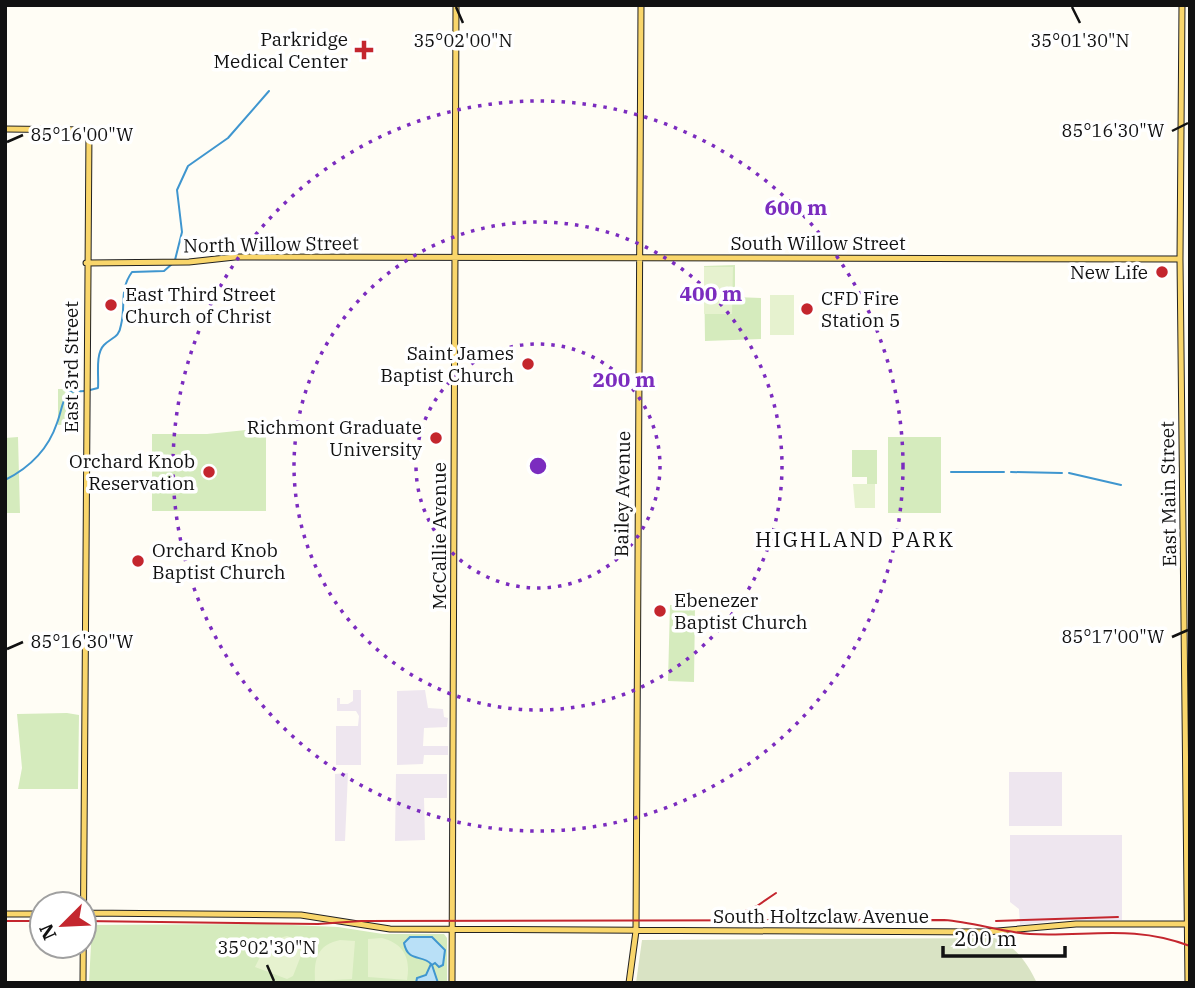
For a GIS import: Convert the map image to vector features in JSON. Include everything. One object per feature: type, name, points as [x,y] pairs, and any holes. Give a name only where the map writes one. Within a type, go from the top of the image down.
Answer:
[{"type":"main road","name":"McCallie Avenue","points":[[452,983],[456,5]]},
{"type":"main road","name":"Bailey Avenue","points":[[629,983],[636,931],[641,5]]},
{"type":"main road","name":"East Main Street","points":[[1182,5],[1180,259],[1188,983]]},
{"type":"main road","name":"East 3rd Street","points":[[5,129],[89,130],[86,263],[85,890]]},
{"type":"main road","points":[[1181,193],[1190,193]]},
{"type":"main road","name":"North Willow Street","points":[[86,263],[189,262],[235,257],[456,258]]},
{"type":"main road","name":"South Willow Street","points":[[456,258],[1180,259]]},
{"type":"main road","name":"South Holtzclaw Avenue","points":[[98,913],[301,915],[390,929],[986,932],[1076,924],[1188,924]]},
{"type":"main road","points":[[5,914],[28,914]]},
{"type":"main road","name":"East 3rd Street","points":[[83,983],[84,960]]},
{"type":"shaded area","points":[[353,690],[361,690],[361,765],[336,765],[336,726],[358,726],[359,716],[356,711],[337,711],[337,698],[340,698],[340,704],[348,704],[353,701]]},
{"type":"shaded area","points":[[425,690],[428,708],[443,709],[444,717],[448,718],[447,727],[424,728],[423,746],[448,746],[448,755],[424,755],[423,764],[397,765],[397,691]]},
{"type":"shaded area","points":[[1009,772],[1062,772],[1062,826],[1009,826]]},
{"type":"shaded area","points":[[348,773],[345,841],[335,841],[335,774]]},
{"type":"shaded area","points":[[396,774],[447,774],[447,798],[424,798],[425,840],[395,841]]},
{"type":"shaded area","points":[[1010,835],[1122,835],[1122,920],[1063,920],[1020,925],[1019,909],[1010,902]]},
{"type":"green space","points":[[735,265],[735,297],[761,298],[761,339],[705,341],[704,266]]},
{"type":"green space","points":[[704,267],[733,267],[732,314],[704,314]]},
{"type":"green space","points":[[770,295],[794,295],[794,335],[770,335]]},
{"type":"green space","points":[[58,389],[80,389],[78,424],[58,425]]},
{"type":"green space","name":"Orchard Knob Reservation","points":[[266,428],[266,511],[152,511],[152,434],[207,434]]},
{"type":"green space","points":[[18,437],[20,513],[5,513],[5,438]]},
{"type":"green space","points":[[888,437],[941,437],[941,513],[888,513]]},
{"type":"green space","points":[[852,450],[877,450],[877,484],[867,484],[867,477],[852,477]]},
{"type":"green space","points":[[853,484],[875,484],[875,508],[855,508]]},
{"type":"green space","points":[[670,605],[695,606],[694,682],[668,681]]},
{"type":"green space","points":[[17,714],[79,715],[78,789],[18,789],[22,768]]},
{"type":"green space","points":[[268,924],[338,927],[383,934],[444,934],[447,938],[447,983],[89,983],[90,960],[98,960],[98,925]]},
{"type":"green space","points":[[287,936],[306,943],[293,976],[287,979],[255,967],[268,941]]},
{"type":"green space","points":[[382,938],[396,944],[404,953],[408,965],[407,980],[368,977],[368,939]]},
{"type":"green space","points":[[997,938],[1021,957],[1037,983],[636,983],[642,940]]},
{"type":"green space","points":[[340,940],[355,941],[352,979],[315,981],[318,954],[326,945]]},
{"type":"water","points":[[410,937],[432,937],[445,950],[443,965],[432,965],[438,983],[416,983],[417,978],[426,975],[431,964],[409,953],[404,943]]},
{"type":"waterway","points":[[175,260],[182,232],[177,190],[188,166],[228,138],[269,91]]},
{"type":"waterway","points":[[90,390],[98,388],[98,359],[101,349],[120,329],[124,291],[132,272],[164,271],[172,264]]},
{"type":"waterway","points":[[5,480],[30,464],[43,450],[53,433],[68,392],[85,391]]},
{"type":"waterway","points":[[951,472],[1004,472]]},
{"type":"waterway","points":[[1011,472],[1062,473]]},
{"type":"waterway","points":[[1069,473],[1121,485]]},
{"type":"railway","points":[[728,918],[757,906],[776,893]]},
{"type":"railway","points":[[996,921],[1118,917]]},
{"type":"railway","points":[[98,921],[318,924],[361,921],[944,920],[1030,934],[1149,935],[1190,946]]},
{"type":"railway","points":[[5,921],[28,921]]},
{"type":"place","name":"Parkridge Medical Center","points":[[364,50]]},
{"type":"place","name":"New Life","points":[[1162,272]]},
{"type":"place","name":"East Third Street Church of Christ","points":[[111,305]]},
{"type":"place","name":"CFD Fire Station 5","points":[[807,309]]},
{"type":"place","name":"Saint James Baptist Church","points":[[528,364]]},
{"type":"place","name":"Richmont Graduate University","points":[[436,438]]},
{"type":"place","name":"Orchard Knob Reservation","points":[[209,472]]},
{"type":"place","name":"Orchard Knob Baptist Church","points":[[138,561]]},
{"type":"place","name":"Ebenezer Baptist Church","points":[[660,611]]},
{"type":"district","name":"HIGHLAND PARK","points":[[855,540]]}]
